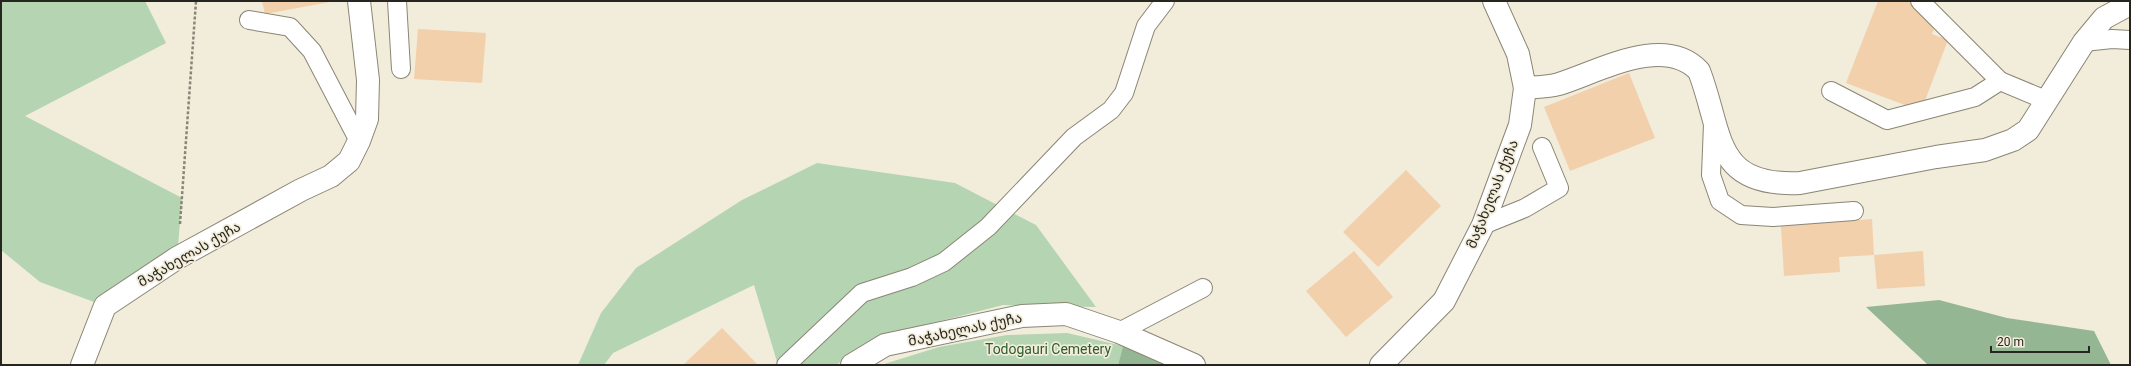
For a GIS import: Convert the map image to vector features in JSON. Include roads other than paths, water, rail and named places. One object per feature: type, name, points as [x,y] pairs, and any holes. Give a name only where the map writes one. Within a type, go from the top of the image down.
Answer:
[{"type":"street","name":"მაჭახელას ქუჩა","points":[[82,365],[105,306],[177,258],[301,190],[331,176],[349,161],[359,142],[367,119],[368,80],[359,1]]},
{"type":"street","name":"მაჭახელას ქუჩა","points":[[1381,365],[1444,301],[1483,225],[1520,125],[1525,88],[1518,54],[1496,3]]},
{"type":"street","points":[[1525,88],[1556,84],[1633,59],[1660,53],[1677,56],[1691,63],[1699,71],[1722,149],[1740,170],[1757,179],[1786,184],[1850,175],[1936,157],[1985,150],[2012,140],[2028,130],[2048,101],[2084,42],[2104,18],[2130,4]]},
{"type":"street","name":"მაჭახელას ქუჩა","points":[[852,365],[885,346],[1022,316],[1066,314],[1119,332],[1194,365]]},
{"type":"lane","points":[[397,1],[401,69]]},
{"type":"lane","points":[[786,365],[862,293],[912,277],[950,257],[988,227],[1074,137],[1111,110],[1124,92],[1146,26],[1165,1]]},
{"type":"lane","points":[[1920,1],[2000,80],[2048,101]]},
{"type":"lane","points":[[249,20],[290,27],[312,51],[359,142]]},
{"type":"lane","points":[[2084,42],[2112,39],[2130,40]]},
{"type":"lane","points":[[1831,91],[1887,120],[1975,97],[2000,80]]},
{"type":"lane","points":[[1713,119],[1711,175],[1720,201],[1741,215],[1773,217],[1854,211]]},
{"type":"lane","points":[[1483,225],[1525,208],[1559,188],[1542,148]]},
{"type":"lane","points":[[1119,332],[1203,288]]},
{"type":"park label","name":"Todogauri Cemetery","points":[[1048,349]]}]
